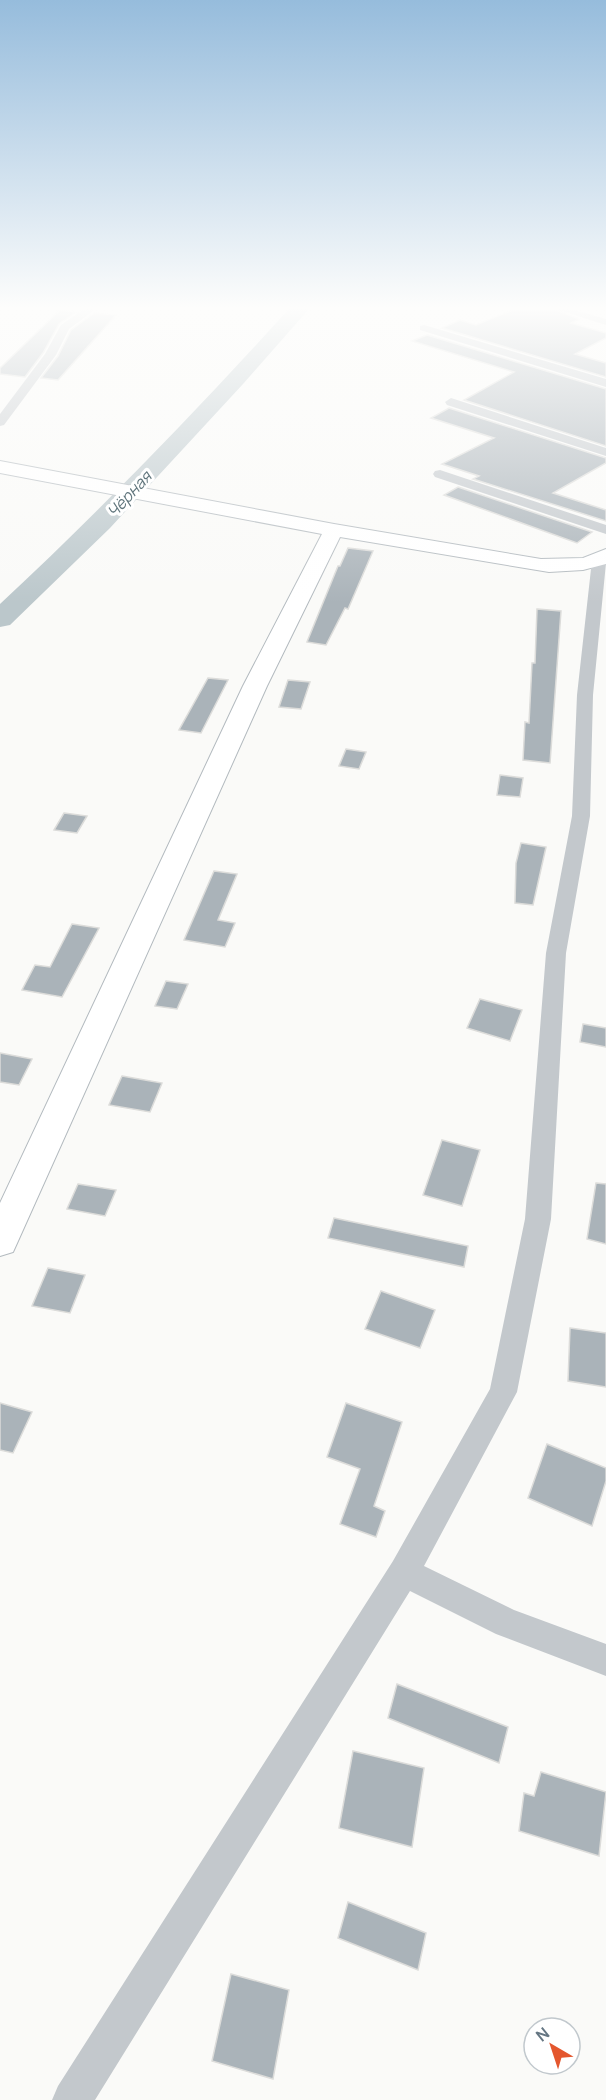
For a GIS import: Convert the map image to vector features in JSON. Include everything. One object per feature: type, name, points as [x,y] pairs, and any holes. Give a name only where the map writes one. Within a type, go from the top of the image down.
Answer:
[{"type":"street","points":[[0,422],[11,407]]},
{"type":"street","points":[[466,407],[606,452]]},
{"type":"street","points":[[0,467],[334,530],[541,565],[572,566],[602,558],[600,609],[585,695],[581,816],[556,953],[538,1219],[503,1392],[404,1572],[72,2100]]},
{"type":"street","points":[[440,474],[606,530]]},
{"type":"street","points":[[0,1241],[255,686],[334,530]]},
{"type":"street","points":[[404,1572],[507,1623],[606,1660]]},
{"type":"building","points":[[486,407],[606,407],[606,446]]},
{"type":"building","points":[[449,408],[606,458],[606,463],[553,493],[606,510],[606,521],[473,479],[479,476],[442,464],[494,438],[431,418]]},
{"type":"building","points":[[458,487],[592,532],[577,543],[444,495]]},
{"type":"building","points":[[348,548],[373,551],[348,609],[345,608],[326,645],[307,642],[338,566]]},
{"type":"building","points":[[537,609],[561,611],[550,763],[523,760],[525,722],[529,723],[532,663],[535,663]]},
{"type":"building","points":[[208,678],[228,680],[201,733],[179,730]]},
{"type":"building","points":[[288,680],[310,682],[301,709],[279,707]]},
{"type":"building","points":[[346,749],[366,752],[359,769],[339,766]]},
{"type":"building","points":[[500,775],[523,778],[520,797],[497,795]]},
{"type":"building","points":[[64,813],[87,816],[77,833],[54,830]]},
{"type":"building","points":[[521,843],[546,847],[533,905],[515,903],[516,863]]},
{"type":"building","points":[[214,871],[237,874],[218,920],[235,923],[225,947],[184,940]]},
{"type":"building","points":[[72,924],[99,928],[62,997],[22,990],[35,965],[50,967]]},
{"type":"building","points":[[166,981],[188,984],[177,1009],[155,1006]]},
{"type":"building","points":[[480,999],[522,1010],[510,1041],[467,1028]]},
{"type":"building","points":[[583,1024],[606,1028],[606,1047],[580,1042]]},
{"type":"building","points":[[0,1053],[32,1059],[19,1085],[0,1082]]},
{"type":"building","points":[[122,1076],[162,1083],[150,1112],[109,1105]]},
{"type":"building","points":[[442,1140],[480,1150],[462,1206],[423,1195]]},
{"type":"building","points":[[596,1183],[606,1184],[606,1244],[587,1239]]},
{"type":"building","points":[[78,1184],[116,1190],[105,1216],[67,1209]]},
{"type":"building","points":[[334,1218],[468,1246],[464,1267],[328,1238]]},
{"type":"building","points":[[48,1268],[85,1275],[70,1313],[32,1306]]},
{"type":"building","points":[[381,1291],[435,1310],[420,1348],[365,1329]]},
{"type":"building","points":[[570,1328],[606,1333],[606,1387],[568,1381]]},
{"type":"building","points":[[0,1403],[32,1412],[13,1453],[0,1450]]},
{"type":"building","points":[[346,1403],[402,1422],[374,1506],[385,1511],[376,1537],[340,1524],[360,1469],[327,1457]]},
{"type":"building","points":[[547,1444],[606,1468],[606,1481],[592,1526],[528,1498]]},
{"type":"building","points":[[397,1684],[508,1727],[499,1763],[388,1718]]},
{"type":"building","points":[[353,1751],[424,1768],[412,1847],[339,1828]]},
{"type":"building","points":[[541,1772],[606,1792],[599,1856],[519,1831],[524,1793],[534,1796]]},
{"type":"building","points":[[348,1902],[426,1933],[418,1970],[338,1938]]},
{"type":"building","points":[[231,1974],[289,1990],[273,2079],[212,2061]]},
{"type":"waterway","name":"Чёрная","points":[[0,619],[101,523],[211,407]]}]
